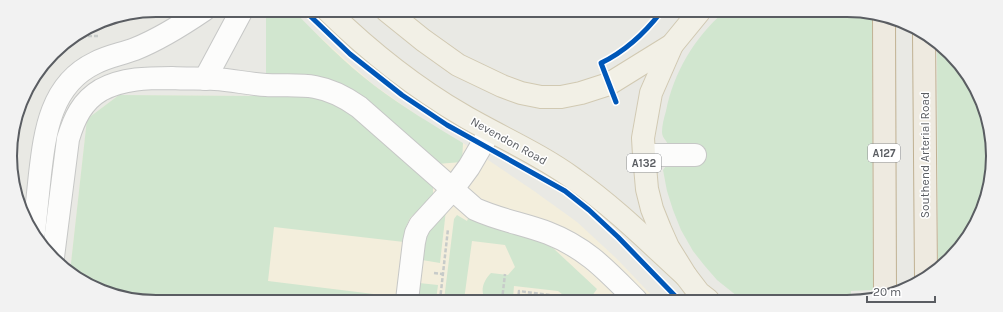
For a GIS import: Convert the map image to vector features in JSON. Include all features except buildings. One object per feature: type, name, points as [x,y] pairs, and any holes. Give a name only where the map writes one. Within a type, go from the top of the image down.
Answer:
[{"type":"highway","name":"A127","points":[[884,22],[885,289]]},
{"type":"highway","name":"Southend Arterial Road","points":[[924,40],[926,271]]},
{"type":"main road","name":"Nevendon Road","points":[[334,17],[362,43],[410,81],[449,107],[546,161],[578,181],[605,203],[686,276]]},
{"type":"main road","name":"A132","points":[[394,17],[458,65],[502,86],[521,93],[541,97],[561,97],[581,93],[609,84],[672,45]]},
{"type":"main road","name":"A132","points":[[695,17],[672,45],[651,94],[644,138],[644,155],[647,189],[652,209],[668,247],[686,276],[702,295]]},
{"type":"lane","points":[[35,224],[47,129],[53,108],[71,80],[95,63],[134,50],[152,42],[172,32],[194,17]]},
{"type":"lane","points":[[205,79],[238,17]]},
{"type":"lane","points":[[54,250],[68,139],[72,125],[84,104],[102,89],[116,83],[151,78],[205,79],[266,85],[315,87],[344,97],[359,107],[475,209],[489,216],[547,233],[567,241],[585,252],[606,269],[631,295]]},
{"type":"lane","points":[[408,295],[416,233],[424,219],[452,190],[469,167],[490,131]]},
{"type":"lane","points":[[644,155],[695,155]]},
{"type":"path","points":[[441,295],[449,223]]},
{"type":"path","points":[[503,295],[505,274]]},
{"type":"path","points":[[519,295],[519,291],[549,295]]},
{"type":"shaded area","points":[[266,17],[300,17],[374,85],[427,122],[463,143],[577,222],[617,259],[651,295],[147,295],[111,288],[95,281],[71,266],[87,119],[119,95],[266,96]]},
{"type":"green space","points":[[266,17],[300,17],[333,50],[375,86],[407,109],[463,143],[462,162],[437,164],[433,186],[433,196],[410,218],[406,227],[404,242],[274,227],[268,281],[382,295],[147,295],[111,288],[95,281],[71,266],[87,119],[119,95],[266,96]]},
{"type":"green space","points":[[718,17],[856,17],[872,20],[873,290],[851,291],[851,295],[847,295],[736,295],[717,280],[693,251],[681,230],[667,191],[663,170],[669,162],[671,153],[669,145],[662,135],[662,129],[674,83],[680,69],[695,44]]},
{"type":"green space","points":[[937,51],[952,64],[963,79],[975,103],[985,138],[986,156],[985,174],[979,201],[972,217],[957,241],[938,262]]},
{"type":"green space","points":[[446,210],[440,263],[422,260],[427,231]]},
{"type":"green space","points":[[457,215],[467,221],[469,216],[527,236],[553,248],[597,289],[593,295],[563,295],[558,291],[514,286],[513,295],[484,295],[484,282],[491,273],[508,275],[515,267],[505,245],[472,241],[465,295],[445,295],[454,219]]},
{"type":"green space","points":[[419,283],[438,285],[437,295],[418,295]]},
{"type":"cycle path","points":[[311,17],[350,54],[402,95],[447,125],[565,191],[589,210],[618,237],[674,295]]},
{"type":"cycle path","points":[[616,102],[601,63],[619,53],[634,41],[657,17]]}]
